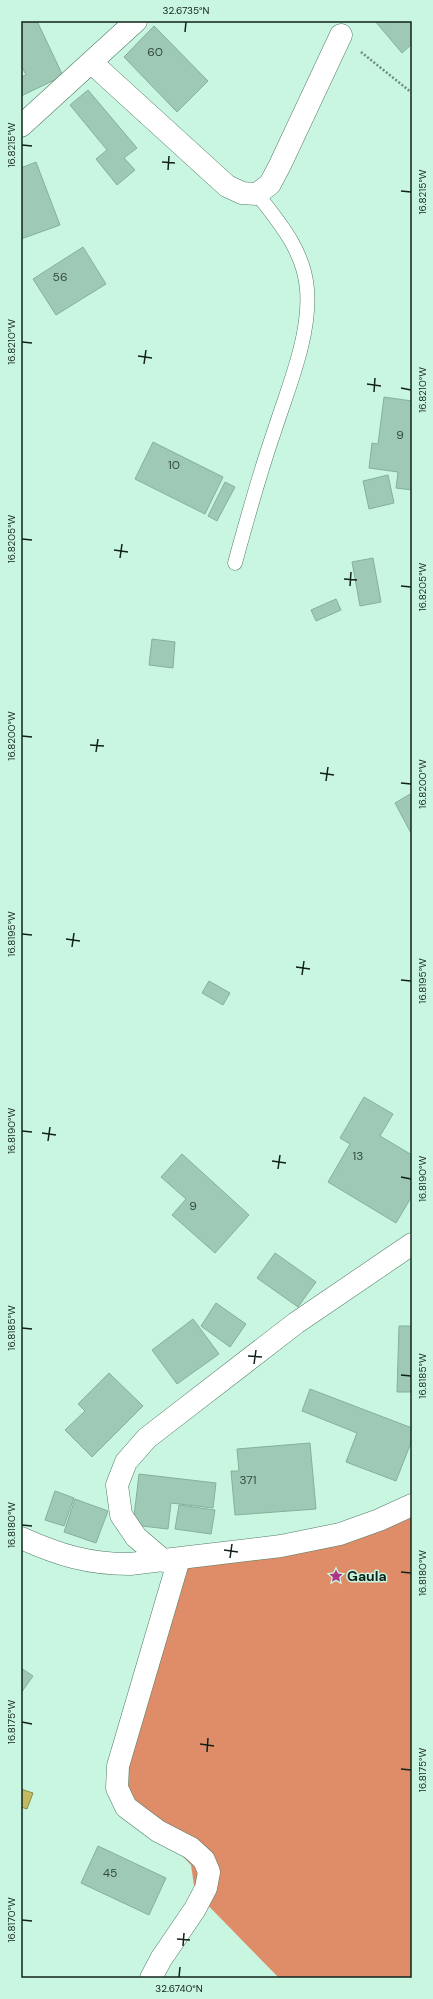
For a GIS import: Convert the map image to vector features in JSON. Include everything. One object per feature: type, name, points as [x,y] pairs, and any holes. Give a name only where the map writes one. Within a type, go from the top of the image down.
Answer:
[{"type":"street","points":[[21,126],[92,63],[136,21]]},
{"type":"street","points":[[92,63],[227,186],[242,193],[257,194],[270,184],[341,35]]},
{"type":"street","points":[[171,1560],[136,1537],[121,1515],[117,1485],[126,1462],[147,1438],[296,1323],[412,1244]]},
{"type":"street","points":[[21,1538],[53,1552],[83,1560],[116,1564],[171,1560],[281,1546],[340,1534],[379,1520],[412,1505]]},
{"type":"street","points":[[151,1978],[161,1959],[195,1909],[206,1888],[209,1872],[204,1860],[191,1848],[158,1831],[126,1807],[117,1788],[118,1766],[171,1560]]},
{"type":"lane","points":[[235,563],[255,490],[304,337],[307,295],[307,288],[300,258],[285,229],[257,194]]},
{"type":"path","points":[[341,35],[412,93]]},
{"type":"shaded area","points":[[412,1505],[412,1978],[279,1978],[195,1892],[191,1865],[117,1788],[179,1559],[379,1520]]},
{"type":"shaded area","points":[[21,1789],[33,1793],[27,1809],[21,1807]]},
{"type":"building","points":[[21,21],[37,21],[63,76],[21,96],[21,77],[26,75],[21,65]]},
{"type":"building","points":[[375,21],[412,21],[412,44],[402,53]]},
{"type":"building","points":[[154,26],[208,81],[177,112],[124,57]]},
{"type":"building","points":[[88,90],[137,148],[124,158],[135,170],[117,185],[96,159],[107,150],[70,105]]},
{"type":"building","points":[[36,162],[60,225],[21,239],[21,168]]},
{"type":"building","points":[[83,247],[106,284],[56,315],[33,279]]},
{"type":"building","points":[[384,397],[412,401],[412,490],[396,488],[398,472],[369,468],[372,443],[378,444]]},
{"type":"building","points":[[153,442],[223,477],[205,514],[135,479]]},
{"type":"building","points":[[388,475],[394,503],[369,509],[363,481]]},
{"type":"building","points":[[225,482],[235,487],[217,521],[208,516]]},
{"type":"building","points":[[373,558],[381,602],[360,606],[352,562]]},
{"type":"building","points":[[336,599],[341,610],[316,621],[311,610]]},
{"type":"building","points":[[152,639],[175,642],[173,668],[149,665]]},
{"type":"building","points":[[412,793],[412,835],[395,803]]},
{"type":"building","points":[[209,981],[230,993],[223,1005],[202,993]]},
{"type":"building","points":[[364,1097],[393,1114],[380,1136],[412,1155],[412,1196],[396,1223],[328,1182],[350,1144],[340,1138]]},
{"type":"building","points":[[182,1154],[249,1215],[215,1253],[172,1215],[186,1199],[161,1177]]},
{"type":"building","points":[[275,1253],[316,1282],[298,1307],[257,1278]]},
{"type":"building","points":[[216,1303],[246,1324],[230,1347],[201,1326]]},
{"type":"building","points":[[193,1319],[219,1354],[177,1384],[152,1350]]},
{"type":"building","points":[[399,1326],[412,1326],[412,1392],[397,1392]]},
{"type":"building","points":[[109,1373],[143,1406],[92,1457],[65,1430],[85,1411],[78,1404]]},
{"type":"building","points":[[310,1389],[412,1428],[412,1440],[396,1481],[346,1462],[357,1433],[302,1411]]},
{"type":"building","points":[[310,1443],[316,1509],[235,1515],[231,1471],[239,1471],[237,1449]]},
{"type":"building","points":[[139,1474],[216,1483],[213,1508],[171,1503],[168,1529],[133,1525]]},
{"type":"building","points":[[55,1491],[74,1498],[64,1526],[45,1520]]},
{"type":"building","points":[[75,1499],[108,1511],[96,1543],[64,1532]]},
{"type":"building","points":[[179,1505],[215,1510],[211,1534],[175,1529]]},
{"type":"building","points":[[21,1668],[33,1676],[21,1693]]},
{"type":"building","points":[[98,1846],[166,1878],[149,1915],[81,1883]]},
{"type":"place","name":"Gaula","points":[[336,1576]]}]
